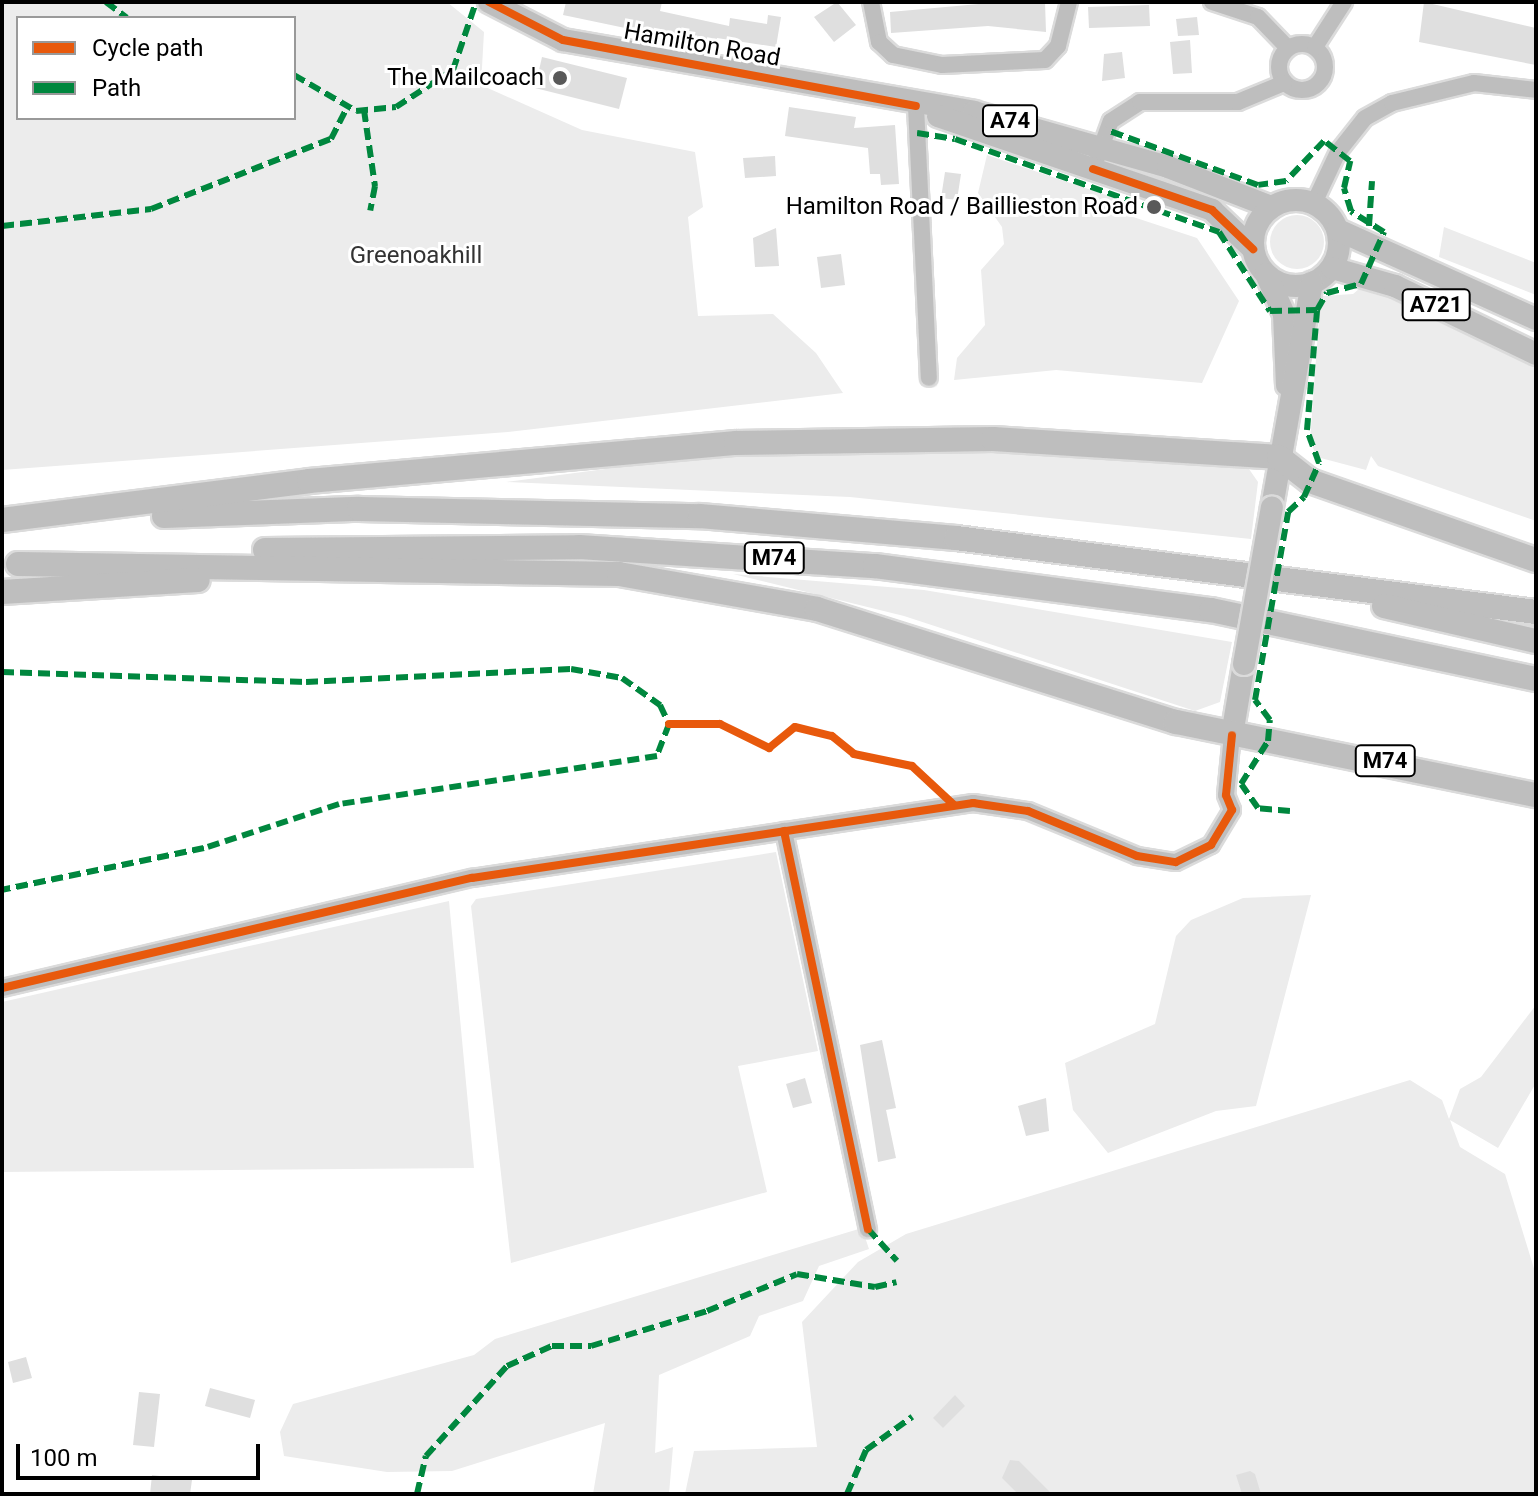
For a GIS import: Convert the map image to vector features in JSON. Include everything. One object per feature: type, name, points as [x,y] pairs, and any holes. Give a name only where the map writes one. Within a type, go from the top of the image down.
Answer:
[{"type":"highway","points":[[2,520],[309,481],[751,442],[993,439],[1279,457],[1310,481],[1536,560]]},
{"type":"highway","name":"M74","points":[[2,528],[213,513],[586,511],[1046,549],[1296,588],[1536,641]]},
{"type":"highway","name":"M74","points":[[10,565],[459,546],[860,565],[1211,610],[1536,679]]},
{"type":"highway","points":[[1046,549],[1536,612]]},
{"type":"highway","points":[[10,565],[486,568],[619,574],[708,588]]},
{"type":"highway","name":"M74","points":[[2,592],[362,579],[708,588],[817,609],[1232,735],[1536,795]]},
{"type":"main road","name":"Hamilton Road","points":[[489,2],[563,40],[916,106],[974,112],[1101,146],[1271,207]]},
{"type":"main road","name":"Hamilton Road","points":[[916,106],[1212,210],[1253,249]]},
{"type":"main road","points":[[1289,398],[1284,314],[1253,249],[1256,224],[1271,207],[1314,203]]},
{"type":"main road","name":"A721","points":[[1314,203],[1338,230],[1536,319]]},
{"type":"main road","points":[[1266,274],[1290,286],[1312,283],[1332,268],[1338,230]]},
{"type":"main road","name":"A721","points":[[1332,268],[1395,286],[1536,354]]},
{"type":"main road","points":[[1232,735],[1289,398],[1312,283]]},
{"type":"street","points":[[871,2],[879,42],[893,55],[942,65],[1045,60],[1058,46],[1069,2]]},
{"type":"street","points":[[1212,2],[1258,17],[1287,47],[1315,47]]},
{"type":"street","points":[[1315,47],[1344,2]]},
{"type":"street","points":[[1284,83],[1279,59],[1287,47]]},
{"type":"street","points":[[1093,169],[1116,114],[1140,102],[1238,102],[1284,83],[1307,90],[1322,79],[1324,59],[1315,47]]},
{"type":"street","points":[[1314,203],[1338,152],[1365,118],[1392,103],[1474,83],[1536,90]]},
{"type":"street","points":[[916,106],[929,378]]},
{"type":"street","points":[[2,988],[472,878],[973,803],[1028,811],[1137,856],[1176,862],[1211,845],[1232,810],[1226,795],[1232,735]]},
{"type":"street","points":[[784,831],[868,1229]]},
{"type":"green space","name":"Greenoakhill","points":[[2,2],[447,2],[484,32],[481,85],[582,130],[695,152],[703,207],[688,217],[698,316],[773,314],[816,353],[843,393],[508,432],[2,470]]},
{"type":"green space","points":[[987,155],[1121,200],[1118,212],[1197,238],[1239,301],[1202,383],[1056,370],[954,380],[957,358],[985,325],[981,270],[1004,244],[1002,227],[978,193]]},
{"type":"green space","points":[[1297,215],[1316,223],[1324,242],[1316,261],[1297,269],[1278,261],[1270,242],[1278,223]]},
{"type":"green space","points":[[1444,227],[1536,263],[1536,295],[1439,257]]},
{"type":"green space","points":[[1365,284],[1536,363],[1536,521],[1378,466],[1371,456],[1366,470],[1317,457],[1310,441],[1320,304],[1323,296],[1353,294]]},
{"type":"green space","points":[[934,445],[1249,469],[1258,482],[1251,539],[850,497],[506,482],[735,452]]},
{"type":"green space","points":[[733,574],[924,590],[1232,642],[1220,702],[1195,711],[904,616]]},
{"type":"green space","points":[[776,852],[818,1051],[738,1066],[767,1192],[511,1263],[471,906],[476,899]]},
{"type":"green space","points":[[1311,895],[1256,1106],[1216,1111],[1108,1153],[1073,1110],[1065,1063],[1155,1024],[1176,936],[1191,920],[1243,898]]},
{"type":"green space","points":[[449,901],[474,1168],[2,1172],[2,1002]]},
{"type":"green space","points":[[1536,1005],[1536,1083],[1498,1148],[1450,1120],[1460,1147],[1505,1174],[1536,1275],[1536,1494],[685,1494],[694,1451],[817,1447],[802,1322],[858,1262],[906,1234],[1410,1080],[1442,1100],[1449,1119],[1460,1089],[1481,1077]]},
{"type":"green space","points":[[862,1228],[869,1249],[819,1266],[803,1301],[759,1316],[750,1336],[659,1375],[655,1453],[673,1447],[669,1494],[593,1494],[605,1423],[452,1471],[387,1472],[284,1456],[280,1432],[293,1404],[474,1355],[495,1339]]},
{"type":"building","points":[[566,2],[662,2],[660,11],[729,26],[730,18],[767,24],[768,15],[781,17],[776,47],[717,38],[716,47],[563,15]]},
{"type":"building","points":[[837,2],[856,25],[834,42],[814,17]]},
{"type":"building","points":[[1001,2],[1045,2],[1046,32],[988,26],[891,33],[890,12]]},
{"type":"building","points":[[1424,2],[1536,28],[1536,65],[1419,42]]},
{"type":"building","points":[[1149,5],[1150,26],[1089,28],[1088,7]]},
{"type":"building","points":[[1197,17],[1199,35],[1178,36],[1176,19]]},
{"type":"building","points":[[1190,40],[1192,73],[1173,74],[1170,42]]},
{"type":"building","points":[[1122,52],[1125,78],[1102,81],[1104,54]]},
{"type":"building","points":[[542,57],[627,78],[619,109],[535,88]]},
{"type":"building","points":[[789,107],[856,117],[854,128],[895,125],[899,184],[881,185],[880,174],[870,174],[868,148],[785,136]]},
{"type":"building","points":[[775,156],[776,176],[745,178],[743,158]]},
{"type":"building","points":[[945,172],[961,174],[957,200],[941,198]]},
{"type":"building","points":[[776,228],[779,266],[755,267],[753,238]]},
{"type":"building","points":[[841,254],[845,285],[821,288],[817,257]]},
{"type":"building","points":[[882,1040],[896,1108],[886,1110],[896,1158],[878,1162],[860,1045]]},
{"type":"building","points":[[805,1078],[812,1103],[793,1108],[786,1084]]},
{"type":"building","points":[[1046,1098],[1049,1131],[1026,1136],[1018,1106]]},
{"type":"building","points":[[26,1357],[32,1378],[13,1383],[8,1362]]},
{"type":"building","points":[[210,1388],[255,1400],[250,1418],[205,1406]]},
{"type":"building","points":[[139,1392],[160,1394],[154,1447],[133,1445]]},
{"type":"building","points":[[955,1395],[965,1406],[943,1428],[933,1418]]},
{"type":"building","points":[[1010,1460],[1019,1461],[1052,1494],[1018,1494],[1002,1478]]},
{"type":"building","points":[[1250,1471],[1255,1474],[1261,1494],[1242,1494],[1236,1475]]},
{"type":"building","points":[[152,1475],[192,1480],[190,1494],[150,1494]]},
{"type":"marked path","points":[[106,2],[124,16]]},
{"type":"marked path","points":[[296,76],[356,111],[396,107],[453,70],[476,2]]},
{"type":"marked path","points":[[2,226],[151,209],[331,139],[347,107]]},
{"type":"marked path","points":[[364,110],[375,186],[370,211]]},
{"type":"marked path","points":[[917,133],[955,139],[1219,232],[1270,311],[1317,310],[1327,293],[1361,284],[1384,232],[1351,211],[1344,188],[1350,161],[1324,141],[1286,181],[1258,185],[1107,130]]},
{"type":"marked path","points":[[1369,226],[1372,181]]},
{"type":"marked path","points":[[1290,811],[1258,808],[1241,784],[1268,741],[1270,720],[1255,700],[1288,512],[1304,497],[1319,463],[1307,430],[1317,310]]},
{"type":"marked path","points":[[2,672],[306,682],[571,669],[622,678],[660,705],[669,724],[657,756],[339,804],[204,848],[2,890]]},
{"type":"marked path","points":[[868,1229],[897,1261]]},
{"type":"marked path","points":[[417,1494],[426,1456],[507,1366],[552,1346],[591,1346],[707,1311],[797,1274],[875,1287],[896,1282]]},
{"type":"marked path","points":[[847,1494],[866,1450],[912,1417]]},
{"type":"cycle path","points":[[489,2],[563,40],[916,106]]},
{"type":"cycle path","points":[[1093,169],[1212,210],[1253,249]]},
{"type":"cycle path","points":[[669,724],[720,724],[769,748],[795,727],[832,736],[854,754],[912,766],[954,805]]},
{"type":"cycle path","points":[[2,988],[472,878],[973,803],[1028,811],[1137,856],[1176,862],[1211,845],[1232,810],[1226,795],[1232,735]]},
{"type":"cycle path","points":[[784,831],[868,1229]]},
{"type":"place","name":"The Mailcoach","points":[[560,78]]},
{"type":"place","name":"Hamilton Road / Baillieston Road","points":[[1154,207]]}]
